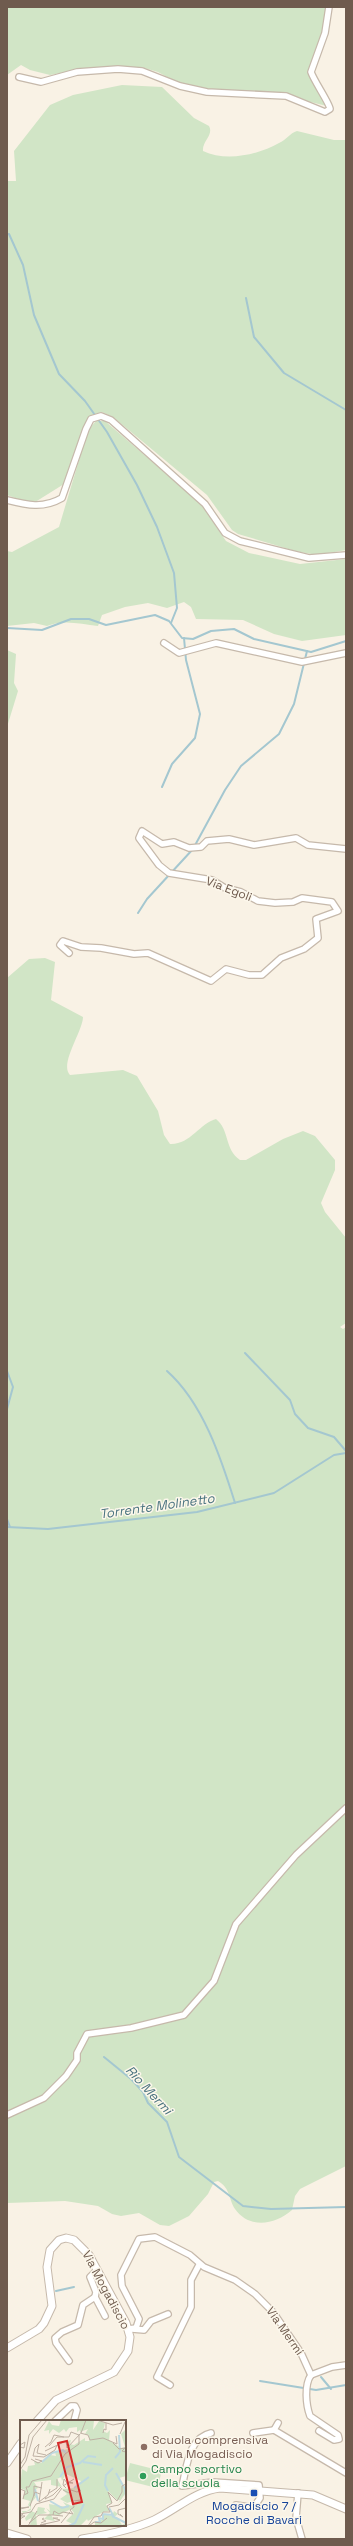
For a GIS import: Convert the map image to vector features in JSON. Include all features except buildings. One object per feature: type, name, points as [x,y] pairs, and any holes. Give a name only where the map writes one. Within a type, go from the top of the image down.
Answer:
[{"type":"street","points":[[19,77],[41,82],[77,72],[118,69],[142,70],[180,86],[206,92],[286,96],[325,112],[330,109],[330,105],[318,89],[311,72],[326,33],[328,7]]},
{"type":"street","points":[[7,500],[32,506],[51,504],[62,498],[86,429],[91,419],[101,416],[111,420],[205,504],[225,533],[240,540],[309,558],[346,555]]},
{"type":"street","points":[[164,643],[179,652],[216,643],[302,662],[346,653]]},
{"type":"street","name":"Via Egoli","points":[[69,953],[60,945],[63,941],[81,947],[101,948],[134,954],[148,953],[211,981],[226,969],[250,975],[262,975],[281,958],[304,949],[318,938],[316,918],[338,911],[332,902],[324,900],[302,898],[287,902],[258,901],[241,892],[225,888],[212,880],[169,873],[160,865],[139,838],[142,830],[162,844],[174,842],[189,848],[200,847],[207,841],[229,839],[254,845],[296,838],[308,845],[346,849]]},
{"type":"street","points":[[7,2115],[44,2098],[66,2076],[77,2060],[76,2053],[87,2034],[131,2028],[184,2015],[214,1981],[236,1924],[296,1855],[346,1808]]},
{"type":"street","name":"Via Mermi","points":[[130,2329],[138,2325],[139,2317],[122,2286],[121,2274],[139,2239],[155,2236],[190,2255],[199,2265],[237,2282],[265,2302],[301,2353],[310,2377]]},
{"type":"street","name":"Via Mogadiscio","points":[[7,2348],[39,2329],[50,2314],[52,2306],[47,2258],[53,2245],[66,2238],[74,2240],[85,2250],[130,2329],[128,2350],[114,2372],[56,2400],[38,2420]]},
{"type":"street","points":[[170,2385],[157,2377],[190,2308],[191,2280],[199,2265]]},
{"type":"street","points":[[97,2270],[90,2277],[96,2292],[95,2297],[105,2316]]},
{"type":"street","points":[[69,2361],[56,2343],[55,2338],[62,2332],[78,2325],[83,2305],[95,2297]]},
{"type":"street","points":[[130,2329],[144,2330],[151,2321],[168,2314]]},
{"type":"street","points":[[319,2431],[334,2440],[339,2439],[338,2435],[313,2419],[309,2413],[307,2396],[310,2377],[332,2367],[346,2366]]},
{"type":"street","points":[[56,2420],[71,2406],[75,2406],[77,2410],[74,2420]]},
{"type":"street","points":[[274,2430],[278,2423]]},
{"type":"street","points":[[253,2433],[274,2430],[346,2473]]},
{"type":"street","points":[[211,2433],[201,2436],[194,2444],[182,2486],[208,2482],[255,2483],[259,2485],[261,2491],[256,2504],[249,2507],[236,2505]]},
{"type":"street","points":[[7,2463],[20,2444]]},
{"type":"street","points":[[82,2539],[142,2525],[210,2489],[298,2493],[323,2498],[346,2509]]},
{"type":"street","points":[[298,2493],[296,2518],[302,2539]]},
{"type":"street","points":[[7,2533],[26,2539]]},
{"type":"green space","points":[[7,7],[327,7],[324,32],[311,67],[327,106],[290,97],[210,92],[176,82],[158,72],[141,67],[76,70],[50,75],[30,70],[21,65],[7,75]]},
{"type":"green space","points":[[122,85],[162,87],[194,118],[209,126],[210,132],[204,144],[203,151],[212,154],[222,156],[242,156],[252,154],[281,142],[297,131],[334,140],[346,140],[346,550],[317,555],[295,551],[238,534],[232,530],[207,495],[113,417],[102,412],[90,416],[64,484],[32,504],[7,495],[7,181],[16,181],[14,151],[50,105],[73,95]]},
{"type":"green space","points":[[96,421],[105,421],[201,504],[226,541],[249,553],[300,564],[346,559],[346,635],[302,641],[274,634],[243,620],[196,619],[191,607],[184,602],[167,608],[148,603],[125,607],[102,615],[98,626],[66,622],[47,626],[34,623],[7,626],[7,551],[12,552],[59,527],[88,430]]},
{"type":"green space","points":[[7,650],[16,654],[14,683],[18,691],[7,727]]},
{"type":"green space","points":[[45,958],[55,962],[51,1000],[83,1017],[67,1063],[67,1070],[70,1075],[123,1070],[137,1076],[158,1111],[164,1135],[170,1144],[189,1138],[210,1121],[216,1119],[223,1128],[231,1150],[240,1160],[246,1160],[283,1139],[303,1131],[315,1136],[335,1160],[335,1170],[321,1203],[325,1212],[346,1238],[346,1323],[340,1327],[343,1329],[346,1327],[346,2166],[300,2189],[295,2196],[292,2210],[270,2222],[262,2223],[247,2220],[235,2209],[227,2190],[218,2181],[214,2182],[208,2194],[189,2216],[169,2226],[160,2225],[139,2213],[121,2216],[112,2214],[98,2206],[65,2201],[7,2203],[7,978],[29,959]]},
{"type":"green space","name":"Campo sportivo della scuola","points":[[130,2463],[162,2471],[157,2488],[126,2480]]},
{"type":"waterway","points":[[9,234],[23,265],[34,315],[59,374],[85,401],[107,432],[137,485],[157,527],[174,573],[177,608],[171,623]]},
{"type":"waterway","points":[[246,298],[254,337],[284,373],[346,410]]},
{"type":"waterway","points":[[7,628],[42,630],[71,619],[89,619],[106,625],[155,615],[169,621],[182,638],[193,639],[211,631],[234,629],[254,639],[311,652],[346,641]]},
{"type":"waterway","points":[[162,787],[172,764],[195,738],[200,714],[186,660],[184,638]]},
{"type":"waterway","points":[[138,913],[147,899],[193,849],[225,790],[241,766],[279,734],[294,704],[307,651]]},
{"type":"waterway","points":[[245,1353],[290,1400],[295,1414],[308,1428],[334,1437],[346,1451]]},
{"type":"waterway","points":[[7,1371],[13,1387],[7,1409]]},
{"type":"waterway","points":[[167,1371],[180,1384],[201,1415],[224,1468],[235,1503]]},
{"type":"waterway","name":"Torrente Molinetto","points":[[7,1527],[48,1529],[197,1512],[274,1493],[334,1455],[346,1453]]},
{"type":"waterway","points":[[7,1519],[10,1527]]},
{"type":"waterway","name":"Rio Mermi","points":[[104,2057],[131,2079],[143,2092],[148,2103],[167,2122],[179,2157],[243,2206],[271,2209],[346,2207]]},
{"type":"waterway","points":[[56,2291],[74,2287]]},
{"type":"waterway","points":[[321,2377],[331,2389]]},
{"type":"waterway","points":[[260,2381],[316,2390],[346,2385]]},
{"type":"place","name":"Scuola comprensiva di Via Mogadiscio","points":[[144,2447]]},
{"type":"place","name":"Campo sportivo della scuola","points":[[143,2476]]},
{"type":"place","name":"Mogadiscio 7 / Rocche di Bavari","points":[[254,2493]]}]
